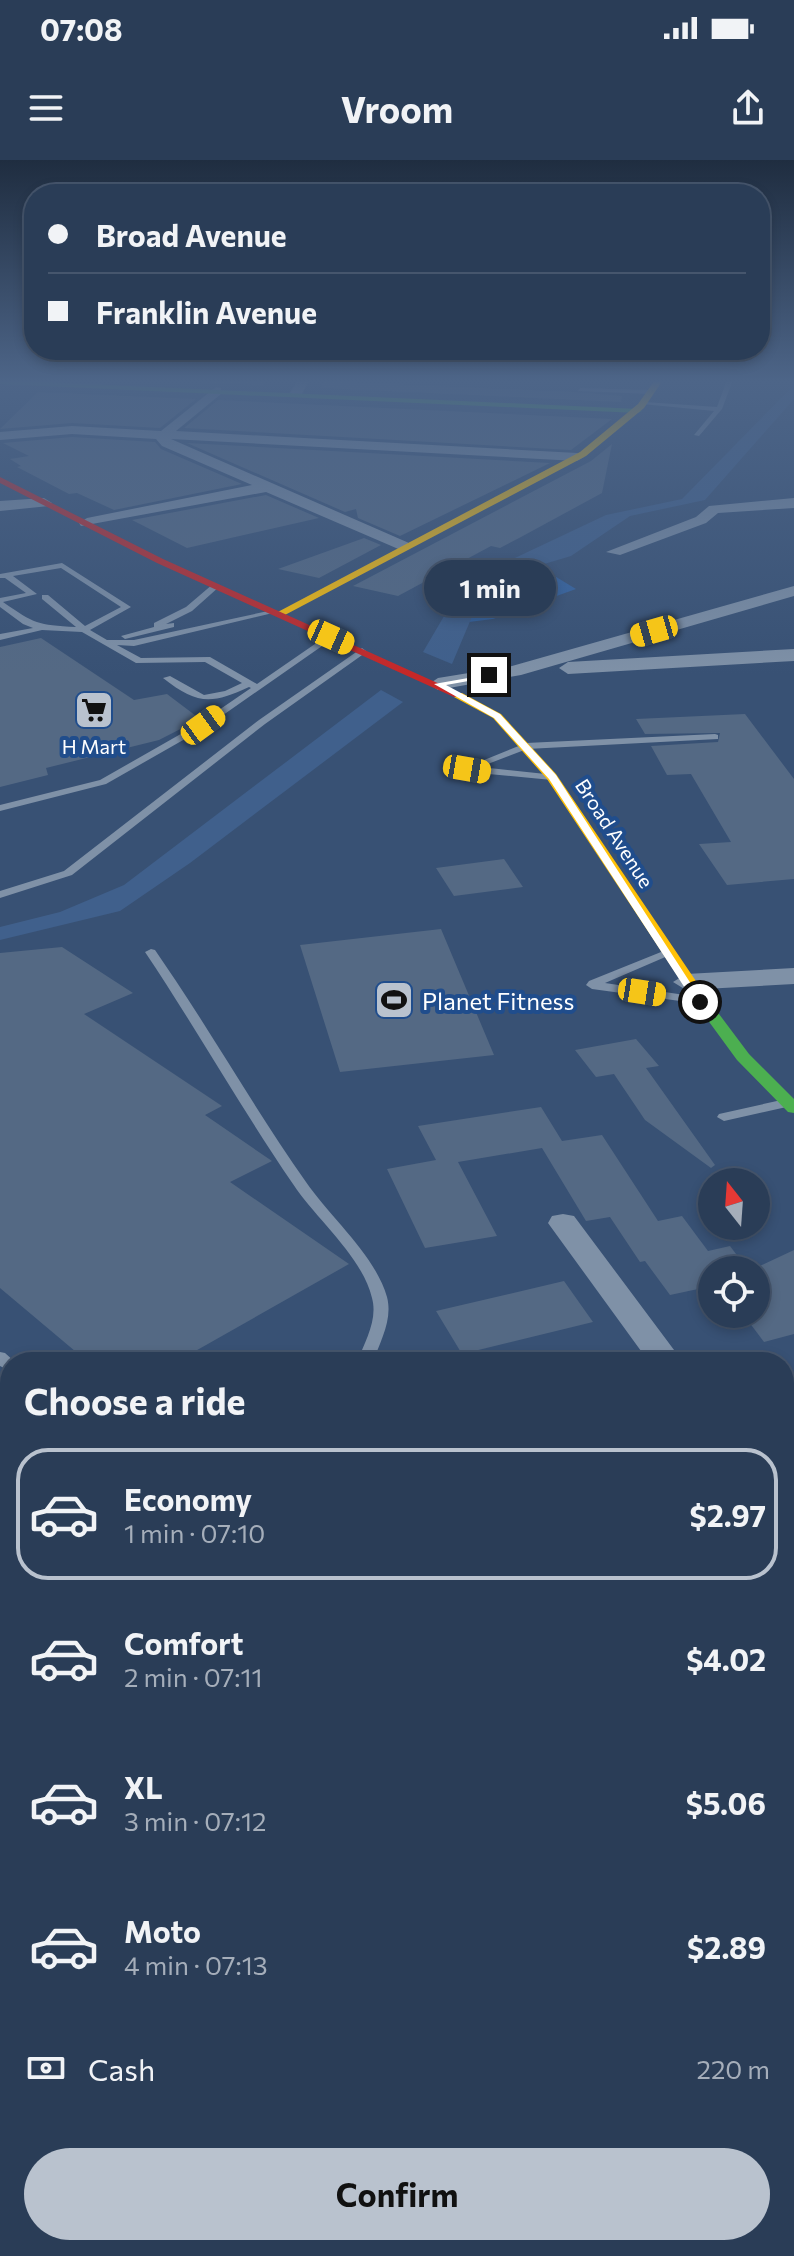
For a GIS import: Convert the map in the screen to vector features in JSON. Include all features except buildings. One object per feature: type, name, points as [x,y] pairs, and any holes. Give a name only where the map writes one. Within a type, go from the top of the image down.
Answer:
[{"type":"street","points":[[245,478],[403,546]]},
{"type":"street","points":[[273,611],[536,478]]},
{"type":"street","name":"Broad Avenue","points":[[0,480],[216,586],[438,684],[497,716],[552,777],[693,992],[791,1103]]},
{"type":"street","points":[[87,523],[266,487]]},
{"type":"street","points":[[0,506],[44,503]]},
{"type":"street","points":[[614,552],[701,520],[714,509],[794,503]]},
{"type":"street","points":[[438,684],[514,671],[794,591]]},
{"type":"street","points":[[514,671],[794,655]]},
{"type":"street","points":[[693,992],[794,976]]},
{"type":"street","points":[[563,1223],[659,1352]]},
{"type":"lane","points":[[0,637],[42,628],[84,630],[127,607],[62,565],[3,575]]},
{"type":"lane","points":[[0,602],[33,594],[3,575]]},
{"type":"lane","points":[[146,630],[189,609],[216,586]]},
{"type":"lane","points":[[45,597],[84,630],[139,661],[207,659],[253,685]]},
{"type":"lane","points":[[0,602],[26,622],[42,628]]},
{"type":"lane","points":[[104,642],[146,630],[273,611]]},
{"type":"lane","points":[[104,642],[134,643],[273,611]]},
{"type":"lane","points":[[0,808],[103,782],[203,725],[253,685],[331,637]]},
{"type":"lane","points":[[0,895],[68,873],[262,722],[362,651]]},
{"type":"lane","points":[[167,678],[203,698],[253,685]]},
{"type":"lane","points":[[552,777],[467,769],[526,746],[715,737]]},
{"type":"lane","points":[[151,952],[275,1140],[301,1185],[340,1231],[376,1290],[382,1310],[368,1352]]},
{"type":"lane","points":[[666,953],[592,985],[693,992]]},
{"type":"lane","points":[[724,1117],[791,1103]]},
{"type":"shaded area","points":[[703,478],[725,478],[705,500],[630,516],[571,556],[487,581],[452,664],[423,652],[464,582],[606,515],[682,499]]},
{"type":"shaded area","points":[[538,566],[576,589],[493,619],[469,622],[487,581]]},
{"type":"shaded area","points":[[381,690],[403,702],[190,863],[120,911],[0,940],[0,927],[60,912],[124,885]]},
{"type":"traffic: fast","points":[[696,993],[743,1057],[794,1108]]},
{"type":"traffic: slow","points":[[279,614],[538,478]]},
{"type":"traffic: slow","points":[[458,695],[497,716],[552,777],[696,993]]},
{"type":"traffic: jam","points":[[0,480],[160,561],[458,695]]},
{"type":"place","name":"H Mart","points":[[94,710]]},
{"type":"place","name":"Planet Fitness","points":[[394,1000]]},
{"type":"route","points":[[489,675],[438,684],[497,716],[552,777],[700,1002]]}]
